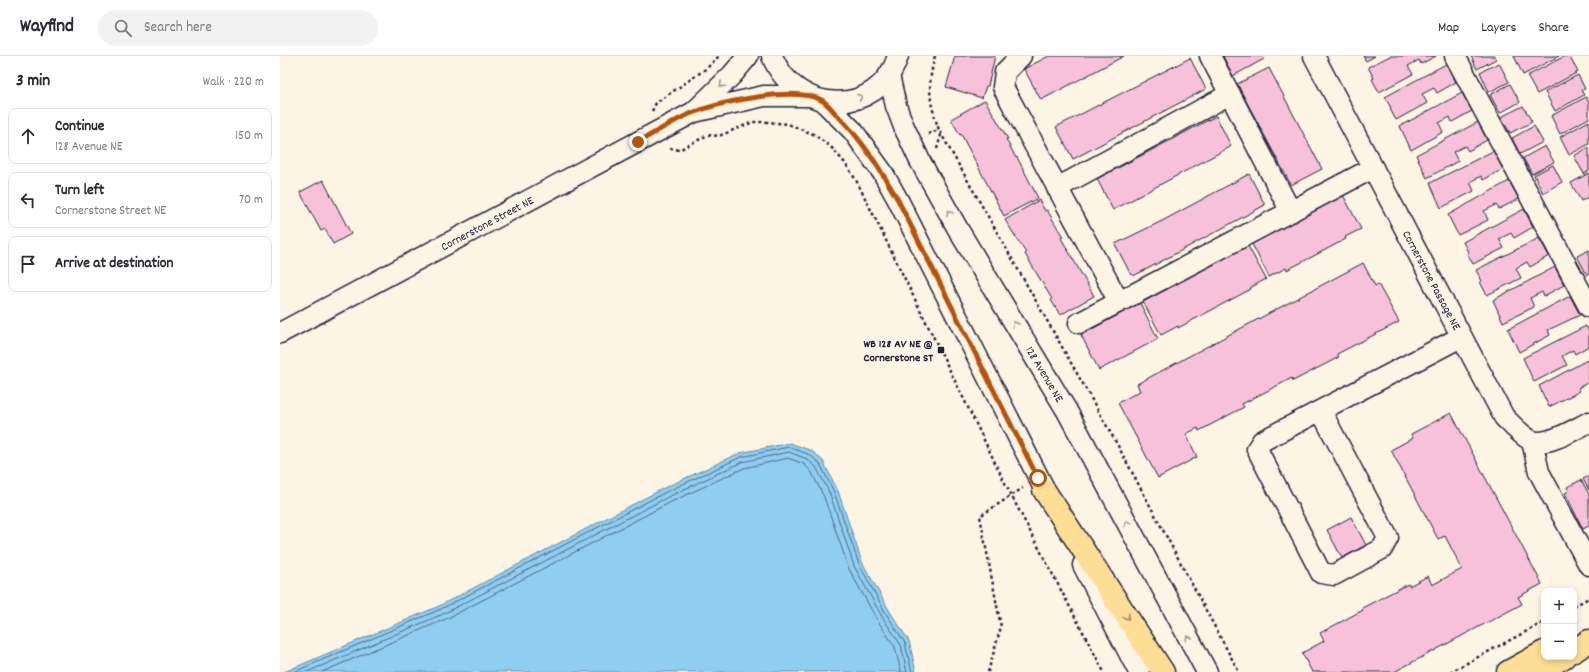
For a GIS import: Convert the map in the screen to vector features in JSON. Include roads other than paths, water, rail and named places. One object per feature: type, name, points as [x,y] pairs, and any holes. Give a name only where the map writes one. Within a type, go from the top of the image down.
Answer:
[{"type":"main road","points":[[1041,484],[1163,672]]},
{"type":"main road","points":[[1577,633],[1589,627]]},
{"type":"main road","points":[[1577,649],[1589,641]]},
{"type":"main road","points":[[1508,672],[1541,654]]},
{"type":"main road","points":[[1540,672],[1559,660]]},
{"type":"street","name":"Cornerstone Street NE","points":[[694,112],[732,76],[748,56]]},
{"type":"street","points":[[772,56],[776,66],[785,79],[796,89],[816,99],[853,131],[883,173],[1041,484],[1139,672]]},
{"type":"street","points":[[889,75],[898,56]]},
{"type":"street","points":[[1021,56],[1004,72],[1003,87],[1119,302]]},
{"type":"street","points":[[1210,56],[1291,212]]},
{"type":"street","name":"Cornerstone Passage NE","points":[[1314,56],[1504,417],[1520,433],[1532,441]]},
{"type":"street","points":[[1455,56],[1589,307]]},
{"type":"street","name":"Cornerstone Street NE","points":[[280,333],[694,112],[764,96],[816,99],[838,102],[853,100],[867,94],[879,86],[889,75]]},
{"type":"street","name":"128 Avenue NE","points":[[889,75],[896,106],[920,161],[959,230],[1067,411],[1207,672]]},
{"type":"street","points":[[1057,188],[1230,94]]},
{"type":"street","points":[[1079,324],[1373,168]]},
{"type":"street","points":[[1321,411],[1388,538],[1382,549],[1334,575],[1321,573],[1257,449],[1262,441],[1461,337]]},
{"type":"street","points":[[1589,422],[1565,435],[1547,441],[1532,441],[1539,472],[1589,565]]},
{"type":"water","points":[[790,443],[812,451],[823,461],[838,491],[862,562],[889,610],[909,641],[916,672],[284,672],[439,606],[664,488],[740,453]]},
{"type":"place","name":"WB 128 AV NE @ Cornerstone ST","points":[[941,350]]}]
